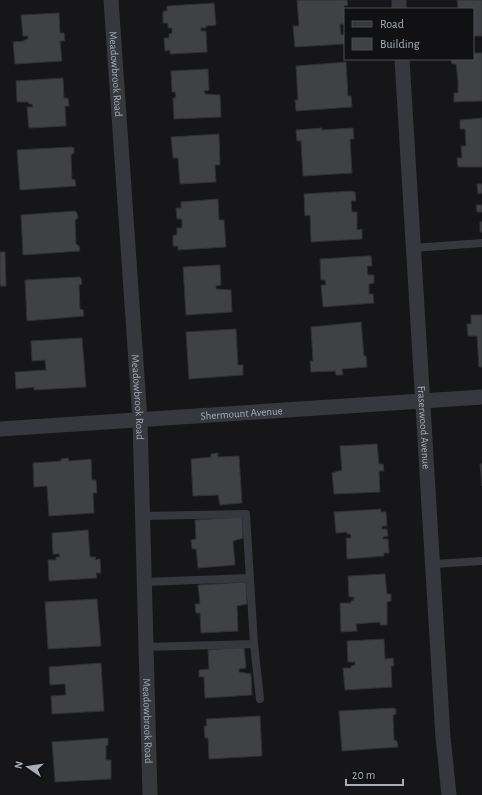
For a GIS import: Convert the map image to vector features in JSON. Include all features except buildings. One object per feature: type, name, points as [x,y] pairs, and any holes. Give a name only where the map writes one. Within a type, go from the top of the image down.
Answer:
[{"type":"street","name":"Meadowbrook Road","points":[[111,0],[140,420],[150,795]]},
{"type":"street","name":"Fraserwood Avenue","points":[[402,60],[443,737],[449,795]]},
{"type":"street","name":"Shermount Avenue","points":[[0,430],[482,397]]},
{"type":"lane","points":[[413,248],[482,243]]},
{"type":"lane","points":[[143,516],[246,514],[249,578],[260,699]]},
{"type":"lane","points":[[432,564],[482,560]]},
{"type":"lane","points":[[145,582],[249,578]]},
{"type":"lane","points":[[146,647],[254,644]]}]
